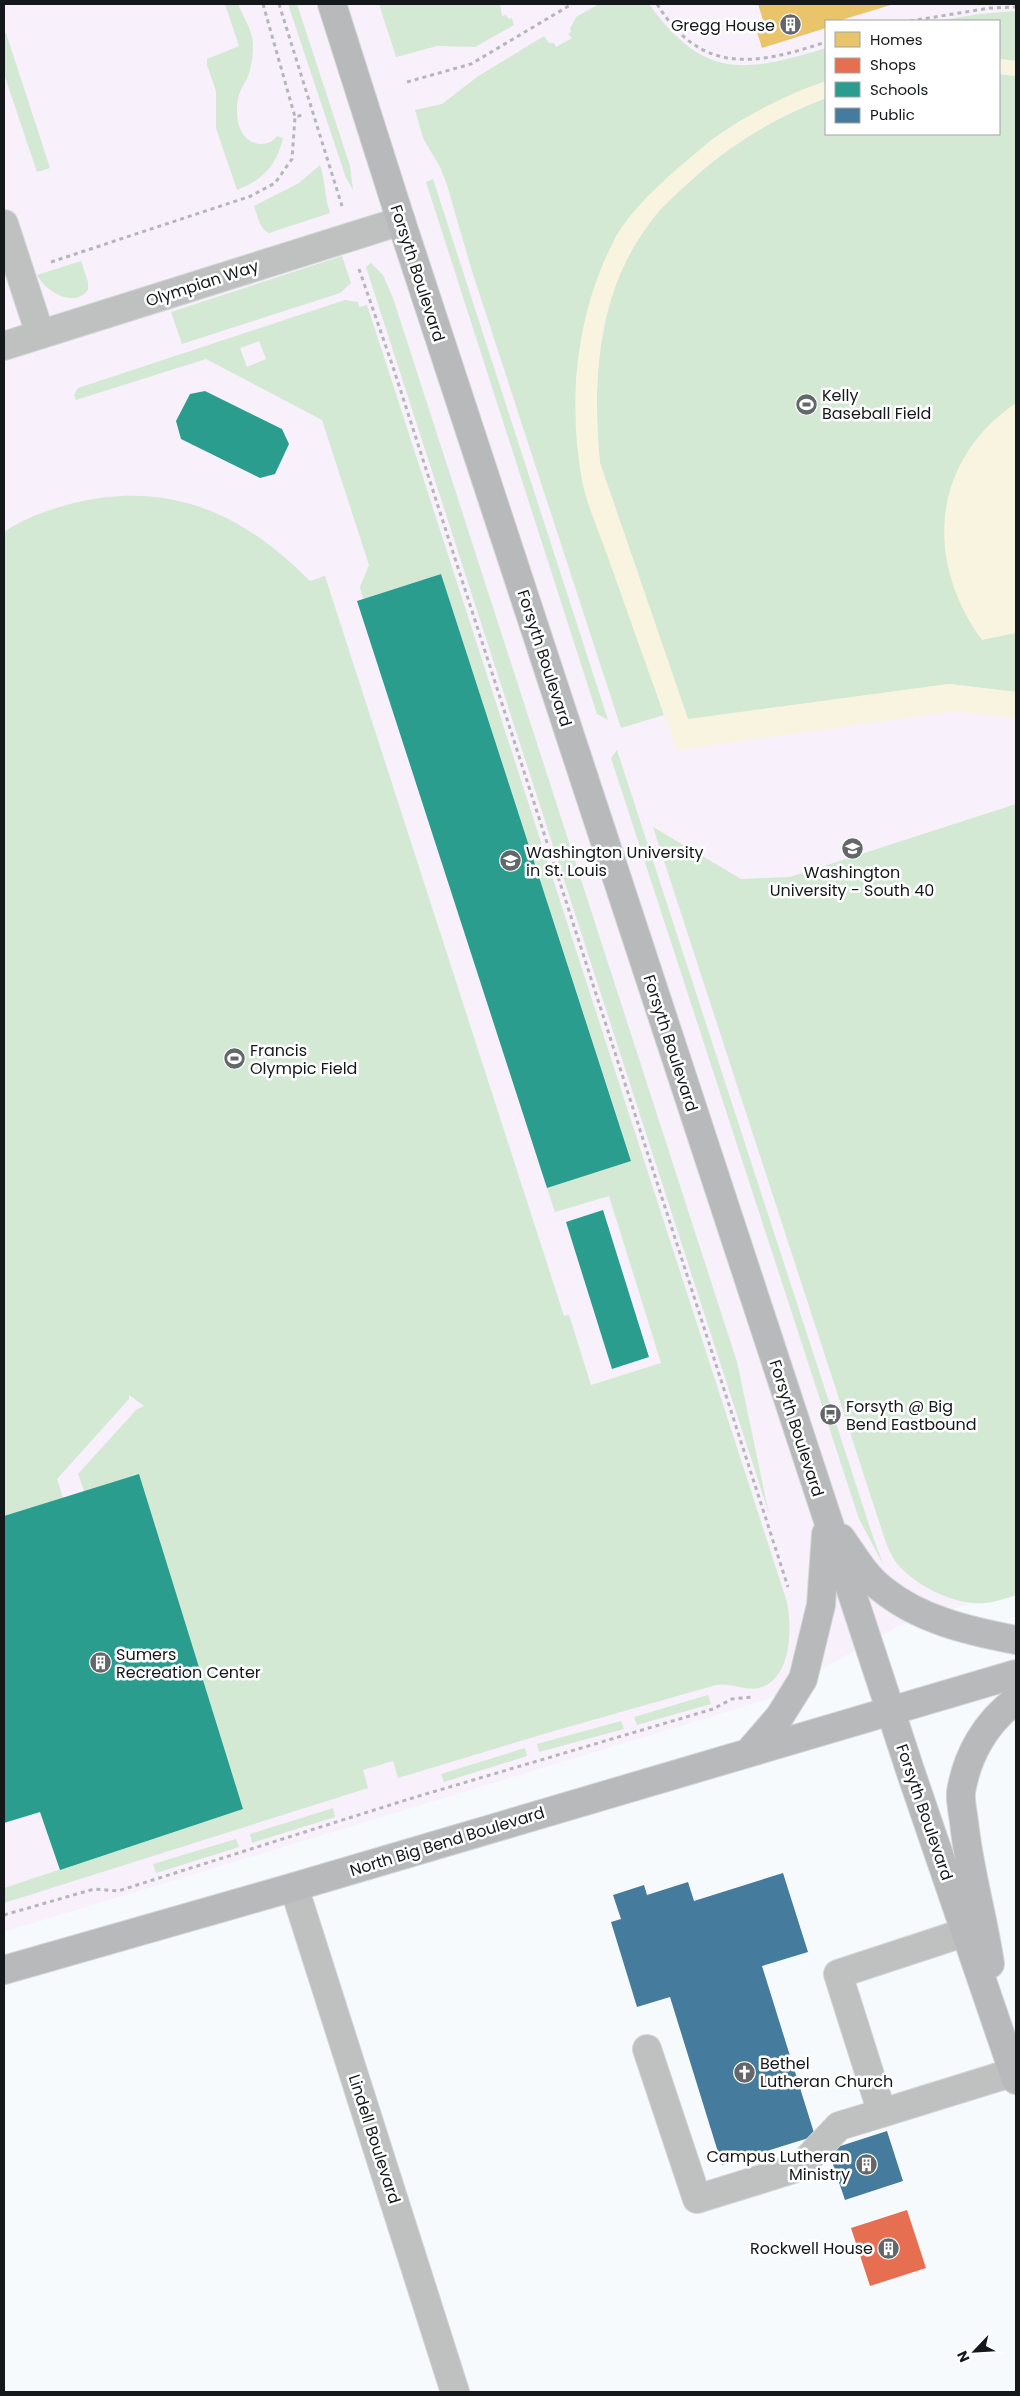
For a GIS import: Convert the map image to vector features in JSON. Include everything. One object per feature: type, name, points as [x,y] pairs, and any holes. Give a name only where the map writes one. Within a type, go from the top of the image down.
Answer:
[{"type":"main road","name":"Forsyth Boulevard","points":[[332,4],[401,221],[890,1710],[1015,2076]]},
{"type":"main road","points":[[827,1518],[855,1558],[880,1588],[912,1608],[969,1630],[1016,1640]]},
{"type":"main road","points":[[749,1752],[780,1716],[803,1679],[821,1605],[827,1518]]},
{"type":"main road","name":"North Big Bend Boulevard","points":[[4,1970],[294,1887],[1016,1674]]},
{"type":"main road","points":[[1000,2030],[985,1926],[966,1838],[961,1793],[972,1753],[1000,1712],[1016,1700]]},
{"type":"street","name":"Olympian Way","points":[[4,346],[401,221]]},
{"type":"street","points":[[4,224],[40,334]]},
{"type":"street","name":"Lindell Boulevard","points":[[294,1887],[455,2392]]},
{"type":"street","points":[[882,2113],[838,1974],[966,1932]]},
{"type":"street","points":[[647,2049],[697,2199],[800,2167],[839,2126],[1015,2076]]},
{"type":"path","points":[[43,264],[251,196],[275,183],[292,159],[294,117],[279,54],[263,4]]},
{"type":"path","points":[[279,4],[343,209]]},
{"type":"path","points":[[408,82],[471,64],[572,4]]},
{"type":"path","points":[[657,4],[678,32],[693,44],[708,53],[725,58],[765,59],[825,42]]},
{"type":"path","points":[[916,20],[990,8],[1016,6]]},
{"type":"path","points":[[294,117],[304,115]]},
{"type":"path","points":[[358,266],[399,386],[790,1594]]},
{"type":"path","points":[[4,1915],[94,1888],[118,1891],[409,1799],[714,1709],[732,1699],[756,1696]]},
{"type":"shaded area","name":"Washington University in St. Louis","points":[[4,4],[1016,4],[1016,1589],[899,1626],[766,1700],[4,1932]]},
{"type":"green space","points":[[225,4],[238,4],[249,28],[253,43],[250,70],[240,92],[237,110],[237,118],[242,133],[253,142],[261,144],[272,141],[277,136],[283,138],[277,156],[268,170],[254,181],[237,190],[216,128],[216,91],[207,65],[207,59],[239,46]]},
{"type":"green space","points":[[288,4],[297,4],[350,166],[353,190],[346,178]]},
{"type":"green space","points":[[379,4],[500,4],[502,16],[506,15],[509,19],[512,18],[514,25],[475,47],[437,46],[396,57]]},
{"type":"green space","points":[[599,4],[649,4],[669,29],[688,46],[708,58],[727,64],[748,65],[771,62],[825,48],[825,81],[767,106],[738,122],[711,140],[647,197],[616,236],[596,285],[586,316],[576,379],[582,481],[664,715],[621,728],[471,268],[447,185],[440,167],[423,138],[415,110],[442,104],[477,77],[544,36],[549,43],[554,43],[556,47],[572,38],[568,34],[571,32],[570,29],[576,17]]},
{"type":"green space","points":[[1016,11],[1016,61],[1000,59],[1000,20],[943,20],[979,14]]},
{"type":"green space","points":[[6,33],[50,168],[37,172],[4,74],[4,34]]},
{"type":"green space","name":"Kelly Baseball Field","points":[[1000,74],[1016,76],[1016,692],[949,684],[688,720],[600,463],[597,401],[602,339],[618,279],[632,250],[660,211],[697,175],[726,152],[758,131],[825,98],[825,135],[1000,135]]},
{"type":"green space","points":[[320,165],[330,213],[269,233],[266,231],[261,225],[254,206],[299,183]]},
{"type":"green space","points":[[433,179],[608,720],[597,714],[426,182]]},
{"type":"green space","points":[[342,256],[351,283],[340,293],[182,344],[171,312]]},
{"type":"green space","points":[[81,261],[88,282],[88,290],[75,298],[60,296],[53,292],[46,287],[37,275]]},
{"type":"green space","points":[[371,263],[383,275],[393,298],[737,1362],[769,1514],[366,267]]},
{"type":"green space","points":[[345,300],[358,302],[359,307],[367,305],[786,1599],[789,1636],[788,1650],[778,1674],[770,1683],[759,1688],[716,1685],[398,1778],[393,1761],[363,1770],[368,1788],[4,1903],[4,1888],[243,1809],[84,1491],[78,1474],[136,1410],[144,1406],[129,1395],[129,1399],[57,1479],[63,1498],[4,1516],[4,532],[38,514],[74,503],[109,497],[142,496],[173,500],[202,508],[231,520],[285,557],[310,581],[325,576],[564,1316],[569,1315],[591,1385],[661,1363],[609,1196],[555,1212],[547,1188],[631,1160],[441,574],[363,599],[360,587],[369,565],[322,420],[206,359],[76,400],[74,395],[78,388]],"holes":[[[259,341],[266,359],[247,367],[240,348]]]},
{"type":"green space","points":[[617,750],[883,1564],[859,1519],[611,758]]},
{"type":"green space","points":[[1016,804],[1016,1595],[994,1602],[975,1603],[964,1602],[941,1595],[920,1583],[899,1567],[886,1543],[653,827],[741,879],[790,877]]},
{"type":"green space","points":[[708,1695],[711,1704],[637,1725],[634,1717]]},
{"type":"green space","points":[[621,1721],[624,1729],[539,1752],[537,1744]]},
{"type":"green space","points":[[525,1748],[527,1756],[444,1782],[441,1774]]},
{"type":"green space","points":[[333,1808],[335,1817],[252,1843],[250,1834]]},
{"type":"green space","points":[[236,1839],[239,1847],[156,1873],[153,1864]]},
{"type":"sand","points":[[1000,59],[1016,61],[1016,76],[1000,74]]},
{"type":"sand","points":[[825,81],[825,98],[774,121],[726,151],[672,198],[649,224],[632,250],[618,279],[602,339],[597,401],[600,463],[688,719],[949,684],[1016,692],[1016,718],[955,711],[677,750],[584,490],[578,450],[576,387],[584,324],[592,294],[616,237],[633,212],[647,197],[704,146],[742,120],[804,89]]},
{"type":"sand","points":[[1016,403],[1016,633],[982,640],[963,610],[951,578],[945,546],[945,514],[953,483],[967,453],[988,427]]},
{"type":"building: Homes","name":"Gregg House","points":[[758,4],[894,4],[841,20],[825,20],[825,28],[762,48],[754,22],[763,20]]},
{"type":"building: Shops","name":"Rockwell House","points":[[907,2210],[926,2268],[870,2286],[851,2228]]},
{"type":"building: Schools","points":[[205,391],[282,429],[289,444],[275,474],[260,478],[181,439],[176,421],[190,394]]},
{"type":"building: Schools","points":[[441,574],[631,1161],[547,1188],[357,601]]},
{"type":"building: Schools","points":[[603,1210],[649,1357],[612,1369],[566,1222]]},
{"type":"building: Schools","name":"Sumers Recreation Center","points":[[139,1474],[243,1809],[60,1870],[40,1812],[4,1823],[4,1516]]},
{"type":"building: Public","name":"Bethel Lutheran Church","points":[[783,1873],[808,1952],[762,1966],[815,2136],[722,2165],[670,1997],[637,2007],[611,1922],[621,1919],[613,1895],[644,1885],[647,1895],[688,1882],[694,1901]]},
{"type":"building: Public","name":"Campus Lutheran Ministry","points":[[887,2131],[903,2181],[845,2200],[828,2150]]},
{"type":"place","name":"Gregg House","points":[[791,25]]},
{"type":"place","name":"Kelly Baseball Field","points":[[806,404]]},
{"type":"place","name":"Washington University - South 40","points":[[852,848]]},
{"type":"place","name":"Washington University in St. Louis","points":[[510,861]]},
{"type":"place","name":"Francis Olympic Field","points":[[234,1059]]},
{"type":"place","name":"Forsyth @ Big Bend Eastbound","points":[[830,1415]]},
{"type":"place","name":"Sumers Recreation Center","points":[[100,1663]]},
{"type":"place","name":"Bethel Lutheran Church","points":[[744,2072]]},
{"type":"place","name":"Campus Lutheran Ministry","points":[[866,2165]]},
{"type":"place","name":"Rockwell House","points":[[889,2248]]}]
